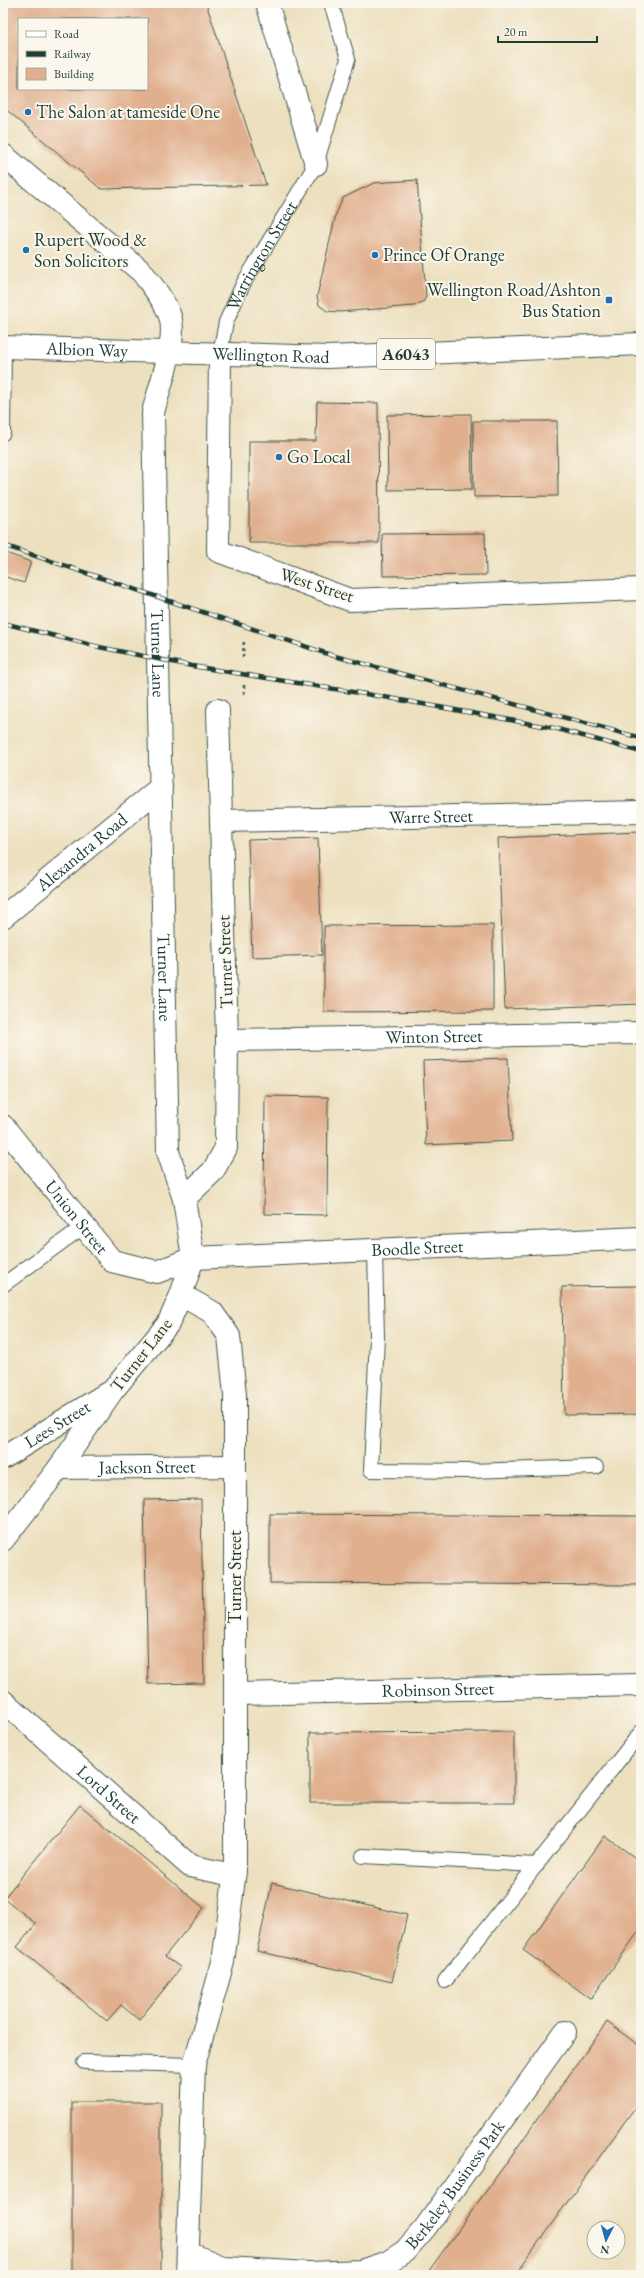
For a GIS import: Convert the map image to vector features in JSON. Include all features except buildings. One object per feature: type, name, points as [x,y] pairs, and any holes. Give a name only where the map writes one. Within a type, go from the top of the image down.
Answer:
[{"type":"main road","points":[[267,3],[316,164]]},
{"type":"main road","points":[[3,155],[142,272],[157,291],[171,320],[170,353]]},
{"type":"main road","name":"Wellington Road","points":[[170,353],[328,357],[641,344]]},
{"type":"main road","name":"Albion Way","points":[[4,347],[170,353]]},
{"type":"main road","name":"Turner Lane","points":[[3,1540],[59,1468],[113,1390],[168,1324],[180,1296],[193,1258],[184,1199],[168,1152],[153,413],[159,384],[170,353]]},
{"type":"main road","name":"West Street","points":[[220,354],[218,551],[350,600],[641,589]]},
{"type":"main road","name":"Turner Street","points":[[184,1199],[213,1171],[226,1148],[228,1040],[218,710]]},
{"type":"main road","name":"Alexandra Road","points":[[3,918],[160,787]]},
{"type":"main road","name":"Warre Street","points":[[221,821],[641,812]]},
{"type":"main road","name":"Winton Street","points":[[228,1040],[641,1033]]},
{"type":"main road","name":"Union Street","points":[[3,1126],[112,1261],[157,1272],[193,1258]]},
{"type":"main road","name":"Boodle Street","points":[[193,1258],[641,1238]]},
{"type":"main road","name":"Turner Street","points":[[180,1296],[212,1312],[229,1336],[235,1394],[235,1694],[229,1872]]},
{"type":"main road","name":"Lees Street","points":[[3,1458],[113,1390]]},
{"type":"main road","name":"Jackson Street","points":[[59,1468],[235,1466]]},
{"type":"main road","name":"Robinson Street","points":[[235,1694],[641,1685]]},
{"type":"main road","name":"Lord Street","points":[[3,1701],[190,1866],[229,1872]]},
{"type":"main road","points":[[187,2275],[194,2065],[223,1962],[229,1872]]},
{"type":"main road","name":"Berkeley Business Park","points":[[188,2253],[225,2268],[309,2273],[361,2271],[388,2262],[406,2252],[425,2228],[564,2032]]},
{"type":"lane","name":"Warrington Street","points":[[220,354],[226,322],[243,284],[316,164],[348,59],[331,3]]},
{"type":"lane","points":[[3,433],[4,347]]},
{"type":"lane","points":[[3,1285],[84,1226]]},
{"type":"lane","points":[[375,1250],[377,1337],[371,1470],[469,1470],[596,1467]]},
{"type":"lane","points":[[445,1981],[641,1732]]},
{"type":"lane","points":[[363,1856],[537,1865]]},
{"type":"lane","points":[[84,2062],[194,2065]]},
{"type":"path","points":[[243,658],[244,639]]},
{"type":"path","points":[[244,685],[244,702]]},
{"type":"railway","points":[[3,545],[331,655],[641,738]]},
{"type":"railway","points":[[3,623],[99,647],[192,666],[384,697],[554,728],[641,752]]},
{"type":"place","name":"The Salon at tameside One","points":[[28,112]]},
{"type":"place","name":"Rupert Wood & Son Solicitors","points":[[26,250]]},
{"type":"place","name":"Prince Of Orange","points":[[375,255]]},
{"type":"place","name":"Wellington Road/Ashton Bus Station","points":[[609,300]]},
{"type":"place","name":"Go Local","points":[[279,457]]}]
